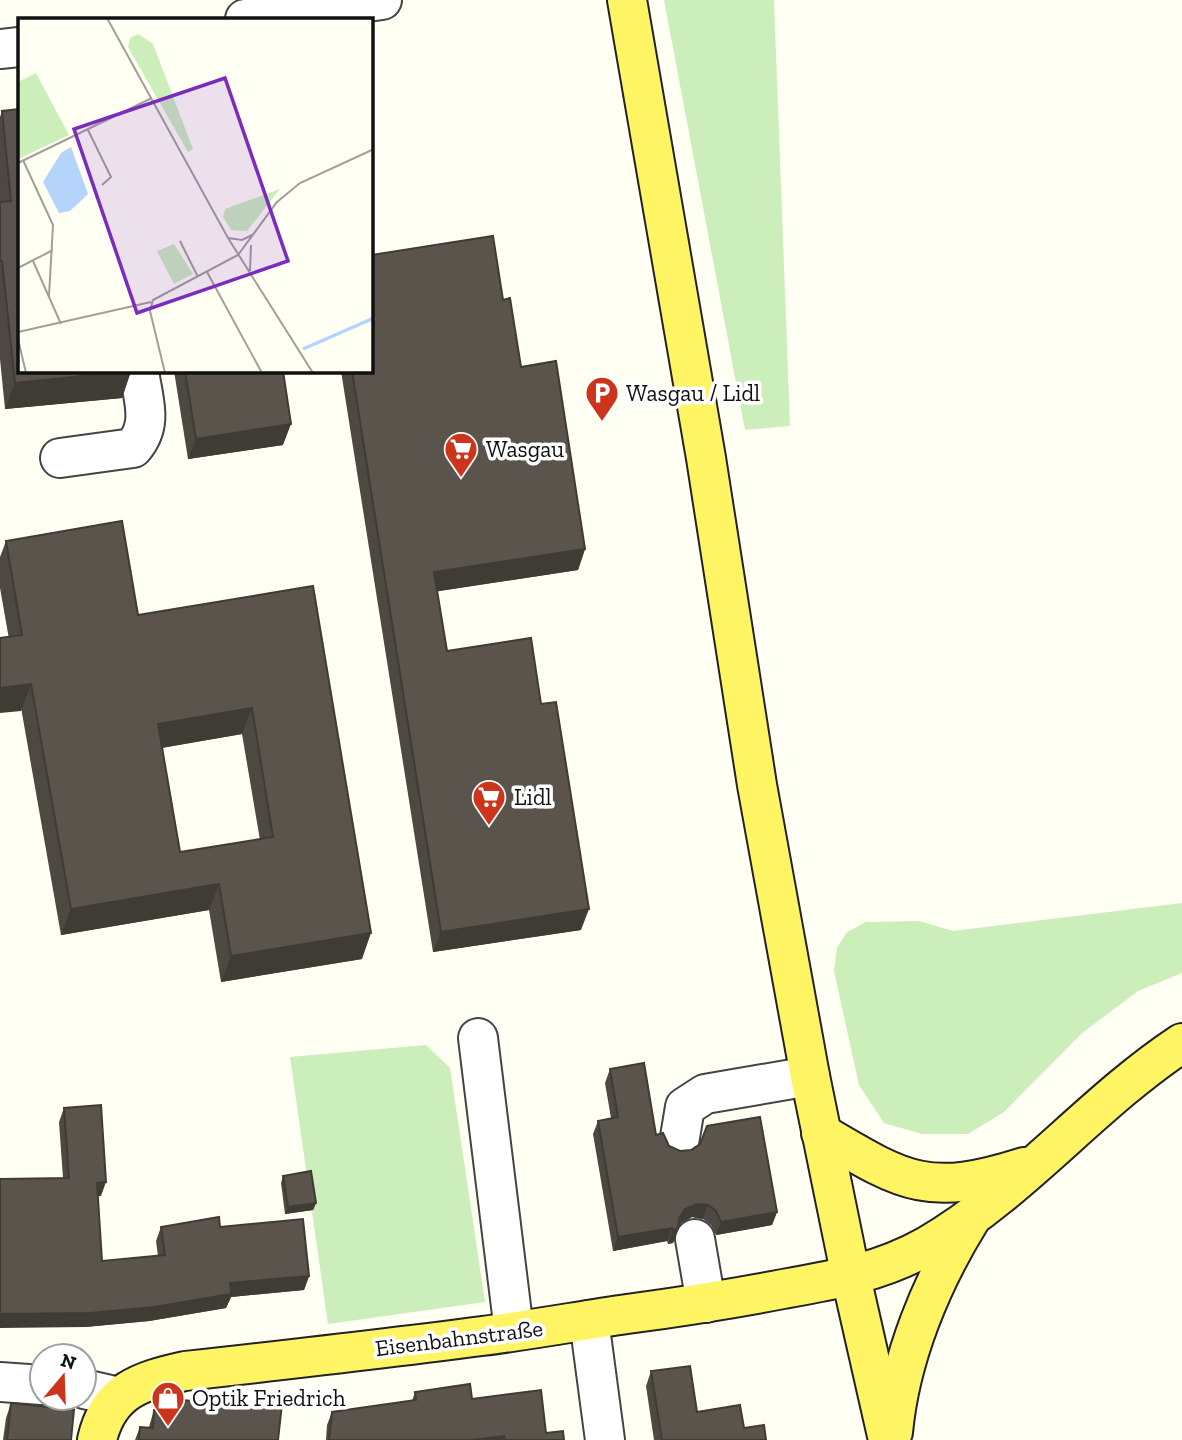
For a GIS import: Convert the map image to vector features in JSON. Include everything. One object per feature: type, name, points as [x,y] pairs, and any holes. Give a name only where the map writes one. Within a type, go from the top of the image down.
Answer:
[{"type":"main road","points":[[627,0],[706,458],[757,785],[810,1076],[850,1277],[891,1440]]},
{"type":"main road","name":"Eisenbahnstraße","points":[[97,1440],[104,1414],[102,1393],[156,1377],[185,1371],[514,1331],[706,1303],[850,1277],[891,1263],[926,1247],[971,1218],[1039,1162],[1114,1094],[1182,1043]]},
{"type":"main road","points":[[821,1133],[883,1169],[910,1180],[936,1184],[968,1183],[1039,1162]]},
{"type":"main road","points":[[891,1440],[904,1370],[918,1329],[938,1281],[971,1218]]},
{"type":"street","points":[[262,18],[315,15],[383,0]]},
{"type":"street","points":[[0,49],[18,47]]},
{"type":"street","points":[[60,458],[133,448],[143,436],[146,423],[139,373]]},
{"type":"street","points":[[478,1038],[514,1331]]},
{"type":"street","points":[[679,1143],[685,1107],[705,1094],[810,1076]]},
{"type":"street","points":[[695,1239],[706,1303]]},
{"type":"street","points":[[589,1320],[606,1440]]},
{"type":"street","points":[[0,1382],[28,1384]]},
{"type":"green space","points":[[664,0],[774,0],[790,426],[745,430]]},
{"type":"green space","points":[[1182,903],[1182,973],[1138,991],[1082,1033],[1004,1112],[968,1134],[922,1134],[884,1123],[859,1085],[834,971],[837,948],[847,932],[866,922],[919,921],[953,931]]},
{"type":"green space","points":[[426,1045],[450,1068],[485,1302],[328,1324],[290,1057]]},
{"type":"building","points":[[18,109],[18,373],[112,373],[15,383],[0,261],[0,202],[11,201],[2,111]]},
{"type":"building","points":[[493,236],[503,300],[510,298],[521,367],[556,361],[585,549],[434,572],[447,651],[531,638],[541,704],[556,702],[589,909],[441,932],[352,373],[373,373],[373,255]]},
{"type":"building","points":[[185,373],[283,373],[291,424],[196,439]]},
{"type":"building","points":[[122,521],[138,615],[313,586],[371,933],[231,956],[219,884],[71,909],[31,684],[0,688],[0,638],[22,635],[6,541]],"holes":[[[252,708],[273,837],[180,852],[158,724]]]},
{"type":"building","points":[[644,1063],[656,1135],[663,1133],[669,1146],[680,1151],[691,1150],[700,1144],[707,1126],[760,1117],[777,1212],[721,1222],[716,1211],[708,1205],[697,1204],[685,1209],[679,1219],[678,1229],[618,1237],[598,1121],[618,1117],[610,1069]]},
{"type":"building","points":[[101,1105],[106,1182],[97,1183],[102,1261],[165,1255],[161,1227],[219,1217],[220,1227],[303,1219],[309,1276],[230,1283],[231,1294],[154,1307],[90,1313],[0,1314],[0,1179],[69,1178],[64,1108]]},
{"type":"building","points":[[311,1171],[316,1203],[288,1207],[283,1176]]},
{"type":"building","points":[[690,1366],[697,1412],[740,1405],[744,1428],[764,1425],[766,1440],[662,1440],[651,1371]]},
{"type":"building","points":[[470,1384],[472,1399],[541,1390],[546,1433],[563,1431],[564,1440],[505,1440],[504,1436],[472,1440],[329,1440],[332,1412],[416,1400],[415,1392]]},
{"type":"building","points":[[171,1399],[260,1407],[282,1404],[278,1440],[139,1440],[140,1427],[153,1428],[154,1410],[170,1411]]},
{"type":"building","points":[[11,1403],[28,1405],[28,1412],[74,1412],[71,1440],[7,1440]]},
{"type":"place","name":"Wasgau / Lidl","points":[[602,423]]},
{"type":"place","name":"Wasgau","points":[[461,479]]},
{"type":"place","name":"Lidl","points":[[489,827]]},
{"type":"place","name":"Optik Friedrich","points":[[168,1428]]}]
